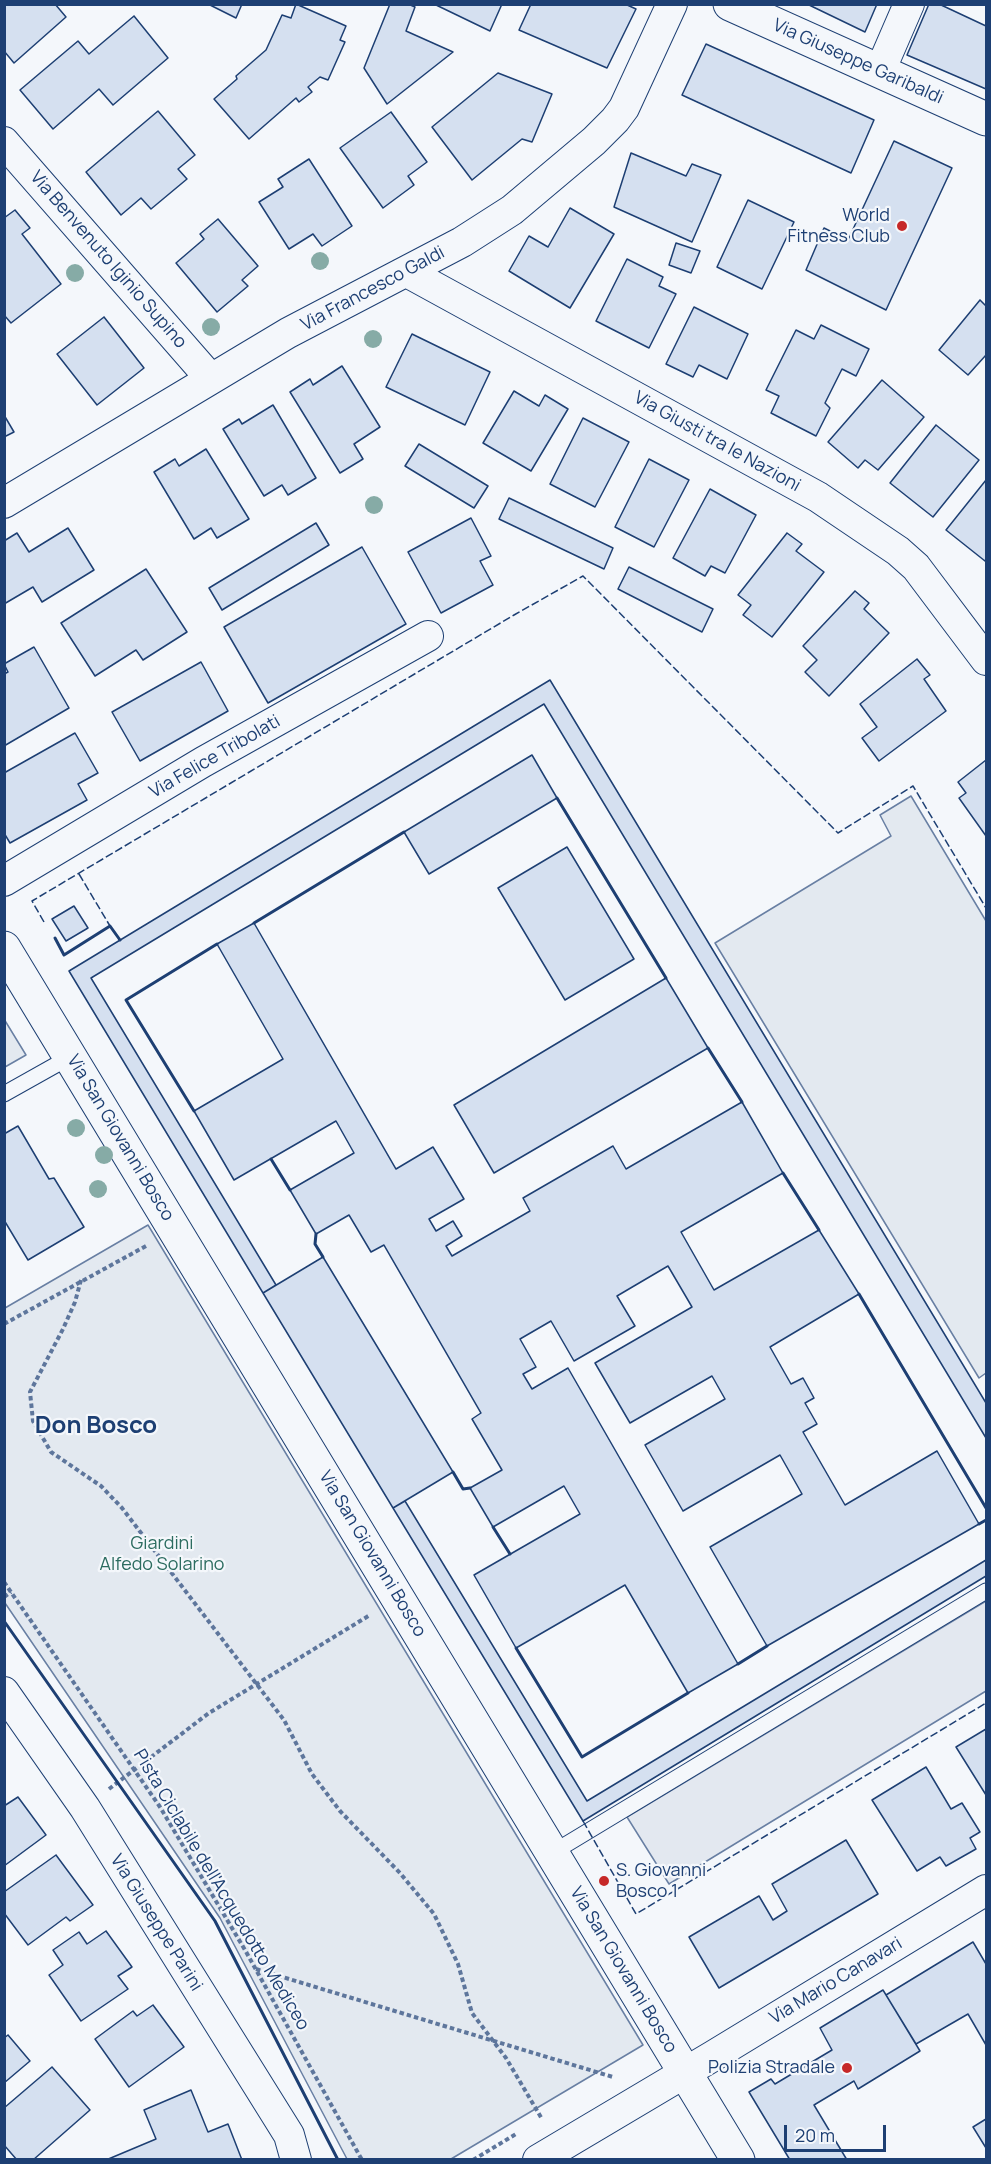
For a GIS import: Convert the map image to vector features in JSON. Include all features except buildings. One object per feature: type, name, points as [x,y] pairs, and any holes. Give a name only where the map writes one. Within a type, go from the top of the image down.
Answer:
[{"type":"main road","name":"Via Giuseppe Garibaldi","points":[[730,4],[987,119]]},
{"type":"main road","name":"Via San Giovanni Bosco","points":[[4,948],[738,2160]]},
{"type":"street","name":"Via Francesco Galdi","points":[[4,502],[288,333],[462,242],[512,210],[606,130],[624,108],[672,4]]},
{"type":"street","points":[[880,71],[909,4]]},
{"type":"street","name":"Via Benvenuto Iginio Supino","points":[[4,142],[211,379]]},
{"type":"street","name":"Via Giusti tra le Nazioni","points":[[407,272],[827,503],[898,551],[916,567],[987,660]]},
{"type":"street","name":"Via Felice Tribolati","points":[[4,881],[203,762],[428,636]]},
{"type":"street","name":"Via Giuseppe Parini","points":[[4,1692],[85,1808],[289,2135],[296,2160]]},
{"type":"street","name":"Via Mario Canavari","points":[[538,2160],[987,1890]]},
{"type":"lane","points":[[4,1094],[70,1057]]},
{"type":"lane","points":[[552,1853],[987,1591]]},
{"type":"path","points":[[4,1324],[81,1280],[150,1245]]},
{"type":"path","points":[[81,1280],[75,1302],[63,1329],[30,1392],[33,1421],[51,1452],[101,1486],[122,1508],[284,1720],[312,1774],[340,1811],[400,1873],[434,1914],[458,1964],[472,2013],[506,2058],[542,2119]]},
{"type":"path","name":"Pista Ciclabile dell'Acquedotto Mediceo","points":[[4,1582],[160,1807],[256,1969],[362,2160]]},
{"type":"path","points":[[4,1598],[12,1592]]},
{"type":"path","points":[[85,1808],[209,1713],[376,1611]]},
{"type":"path","points":[[256,1969],[613,2077]]},
{"type":"green space","points":[[911,796],[986,921],[986,1373],[979,1378],[715,943],[891,836],[880,815]]},
{"type":"green space","points":[[4,1019],[26,1055],[5,1067],[4,1067]]},
{"type":"green space","name":"Giardini Alfedo Solarino","points":[[148,1225],[643,2045],[451,2159],[347,2159],[220,1918],[5,1603],[5,1308]]},
{"type":"shaded area","points":[[986,1601],[986,1691],[669,1884],[627,1817]]},
{"type":"fence","points":[[44,922],[32,901],[583,576],[838,833],[913,786],[986,908]]},
{"type":"fence","points":[[79,874],[110,926]]},
{"type":"fence","points":[[583,1821],[636,1914],[986,1703]]},
{"type":"wall","points":[[557,798],[666,978]]},
{"type":"wall","points":[[254,923],[404,832]]},
{"type":"wall","points":[[55,938],[64,955],[110,926],[120,940]]},
{"type":"wall","points":[[194,1111],[126,1000],[217,944]]},
{"type":"wall","points":[[708,1048],[742,1102]]},
{"type":"wall","points":[[271,1159],[290,1190]]},
{"type":"wall","points":[[783,1173],[819,1230]]},
{"type":"wall","points":[[316,1234],[315,1244],[323,1257]]},
{"type":"wall","points":[[859,1294],[986,1508]]},
{"type":"wall","points":[[453,1472],[463,1489],[470,1488]]},
{"type":"wall","points":[[979,1524],[986,1520]]},
{"type":"wall","points":[[493,1527],[510,1554]]},
{"type":"wall","points":[[4,1621],[215,1921],[338,2160]]},
{"type":"wall","points":[[738,1664],[767,1646]]},
{"type":"wall","points":[[516,1648],[582,1757],[688,1693]]},
{"type":"place","name":"World Fitness Club","points":[[902,226]]},
{"type":"place","name":"S. Giovanni Bosco 1","points":[[604,1881]]},
{"type":"place","name":"Polizia Stradale","points":[[847,2068]]},
{"type":"district","name":"Don Bosco","points":[[96,1426]]}]
